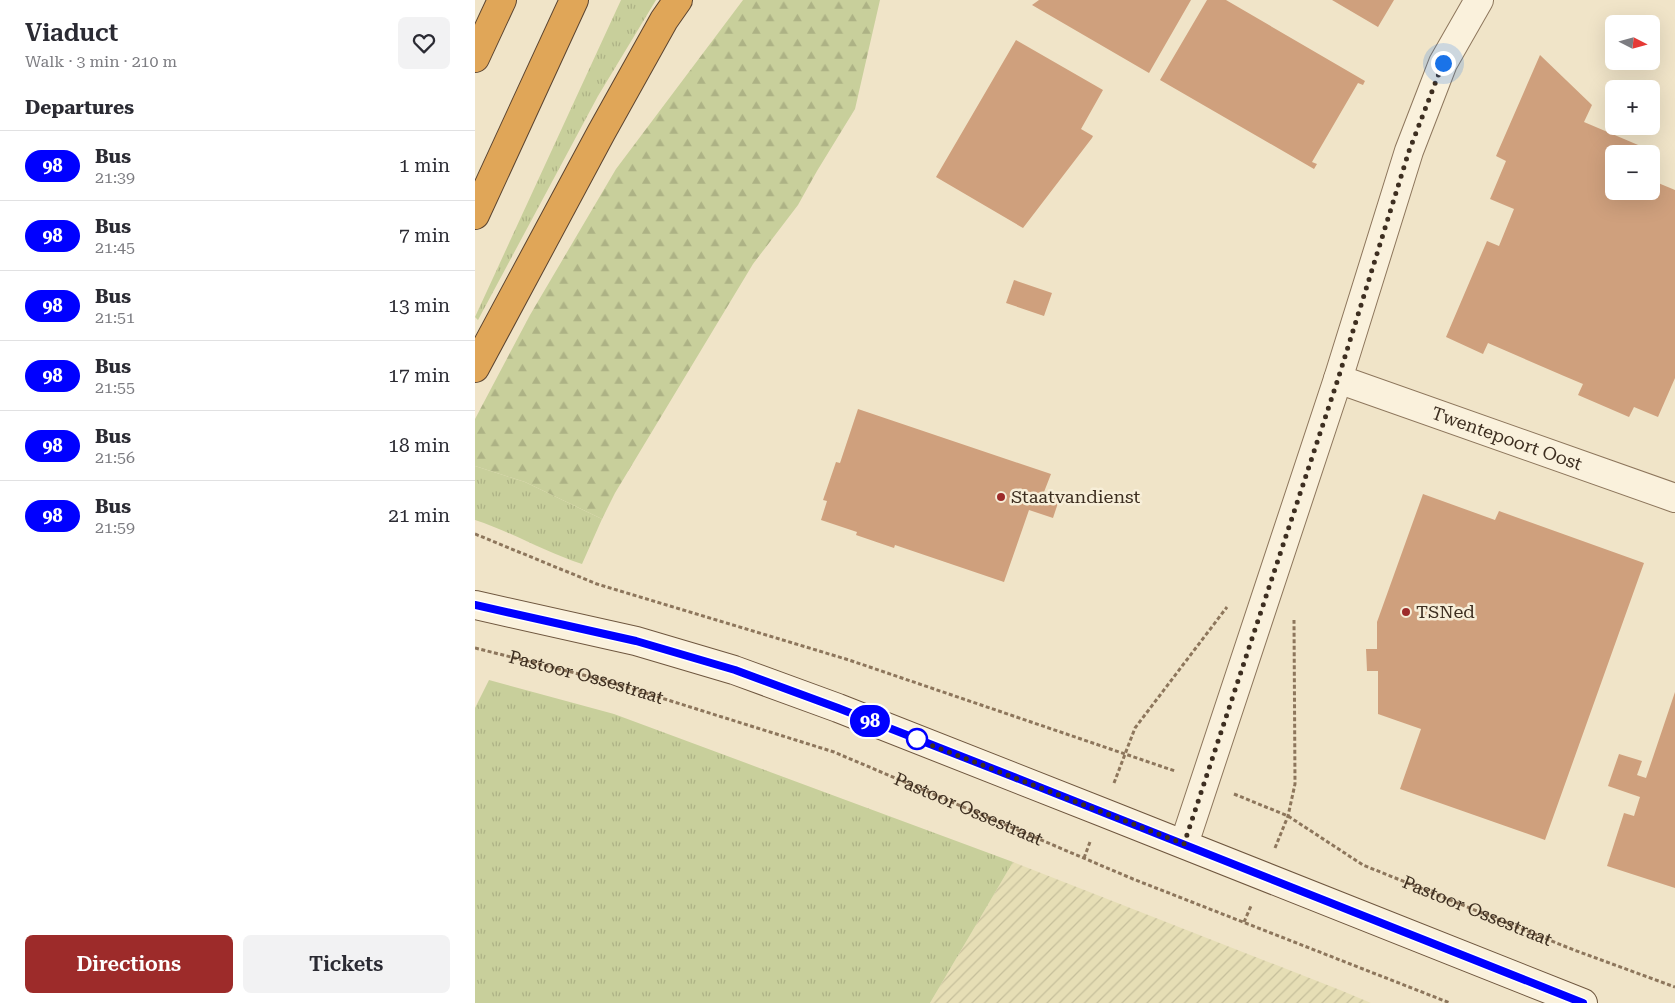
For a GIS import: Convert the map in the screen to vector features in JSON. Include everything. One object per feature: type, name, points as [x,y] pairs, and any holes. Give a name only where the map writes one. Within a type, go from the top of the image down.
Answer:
[{"type":"highway","points":[[475,58],[502,0]]},
{"type":"highway","points":[[475,215],[574,0]]},
{"type":"highway","points":[[475,368],[601,133],[664,20],[678,0]]},
{"type":"street","points":[[1184,844],[1338,379],[1409,151],[1443,63],[1479,0]]},
{"type":"street","name":"Twentepoort Oost","points":[[1338,379],[1675,498]]},
{"type":"street","points":[[475,605],[636,641],[735,670],[838,708],[1583,1003]]},
{"type":"path","points":[[475,534],[597,584],[849,660],[1126,753],[1135,728],[1228,606]]},
{"type":"path","name":"Pastoor Ossestraat","points":[[1294,616],[1295,784],[1288,816],[1363,865],[1565,946],[1675,987]]},
{"type":"path","name":"Pastoor Ossestraat","points":[[475,648],[607,681],[834,752],[1133,879],[1450,1003]]},
{"type":"shaded area","points":[[1013,862],[1340,990],[1371,1003],[930,1003]]},
{"type":"green space","points":[[621,0],[656,0],[598,96],[478,320],[475,317]]},
{"type":"green space","points":[[743,0],[880,0],[855,109],[798,205],[753,264],[615,493],[602,519],[525,482],[475,466],[475,419],[530,315],[616,169]]},
{"type":"green space","points":[[475,466],[525,482],[602,519],[582,564],[475,520]]},
{"type":"green space","points":[[489,680],[614,714],[1013,862],[930,1003],[475,1003],[475,708]]},
{"type":"building","points":[[1039,0],[1191,0],[1149,73],[1032,5]]},
{"type":"building","points":[[1207,0],[1226,0],[1365,81],[1363,85],[1358,83],[1312,162],[1317,164],[1314,169],[1160,80]]},
{"type":"building","points":[[1332,0],[1394,0],[1378,27]]},
{"type":"building","points":[[1016,40],[1103,90],[1081,129],[1093,136],[1092,138],[1023,228],[936,177]]},
{"type":"building","points":[[1540,55],[1592,105],[1584,122],[1605,131],[1605,135],[1615,135],[1638,145],[1605,145],[1605,200],[1660,200],[1660,184],[1675,190],[1675,378],[1658,417],[1634,407],[1629,417],[1578,395],[1583,384],[1488,343],[1483,354],[1446,337],[1487,241],[1499,246],[1514,209],[1490,199],[1506,161],[1496,156]]},
{"type":"building","points":[[1014,280],[1052,293],[1044,316],[1006,303]]},
{"type":"building","points":[[858,409],[1051,474],[1044,492],[1060,497],[1053,518],[1029,510],[1004,582],[895,545],[894,548],[856,535],[857,532],[821,520],[827,501],[823,500],[836,462],[840,463]]},
{"type":"building","points":[[1423,494],[1495,520],[1499,511],[1644,563],[1545,840],[1400,789],[1421,729],[1378,714],[1378,671],[1367,671],[1366,649],[1377,649],[1377,622]]},
{"type":"building","points":[[1675,692],[1675,888],[1607,866],[1624,813],[1634,816],[1640,797],[1608,786],[1619,754],[1642,761],[1637,775],[1646,778]]},
{"type":"bus line","name":"98","points":[[475,605],[636,641],[735,670],[1014,777],[1583,1003]]},
{"type":"place","name":"Staatvandienst","points":[[1001,497]]},
{"type":"place","name":"TSNed","points":[[1406,612]]},
{"type":"route","points":[[917,739],[908,736],[1184,844],[1338,379],[1409,151],[1443,63]]}]
